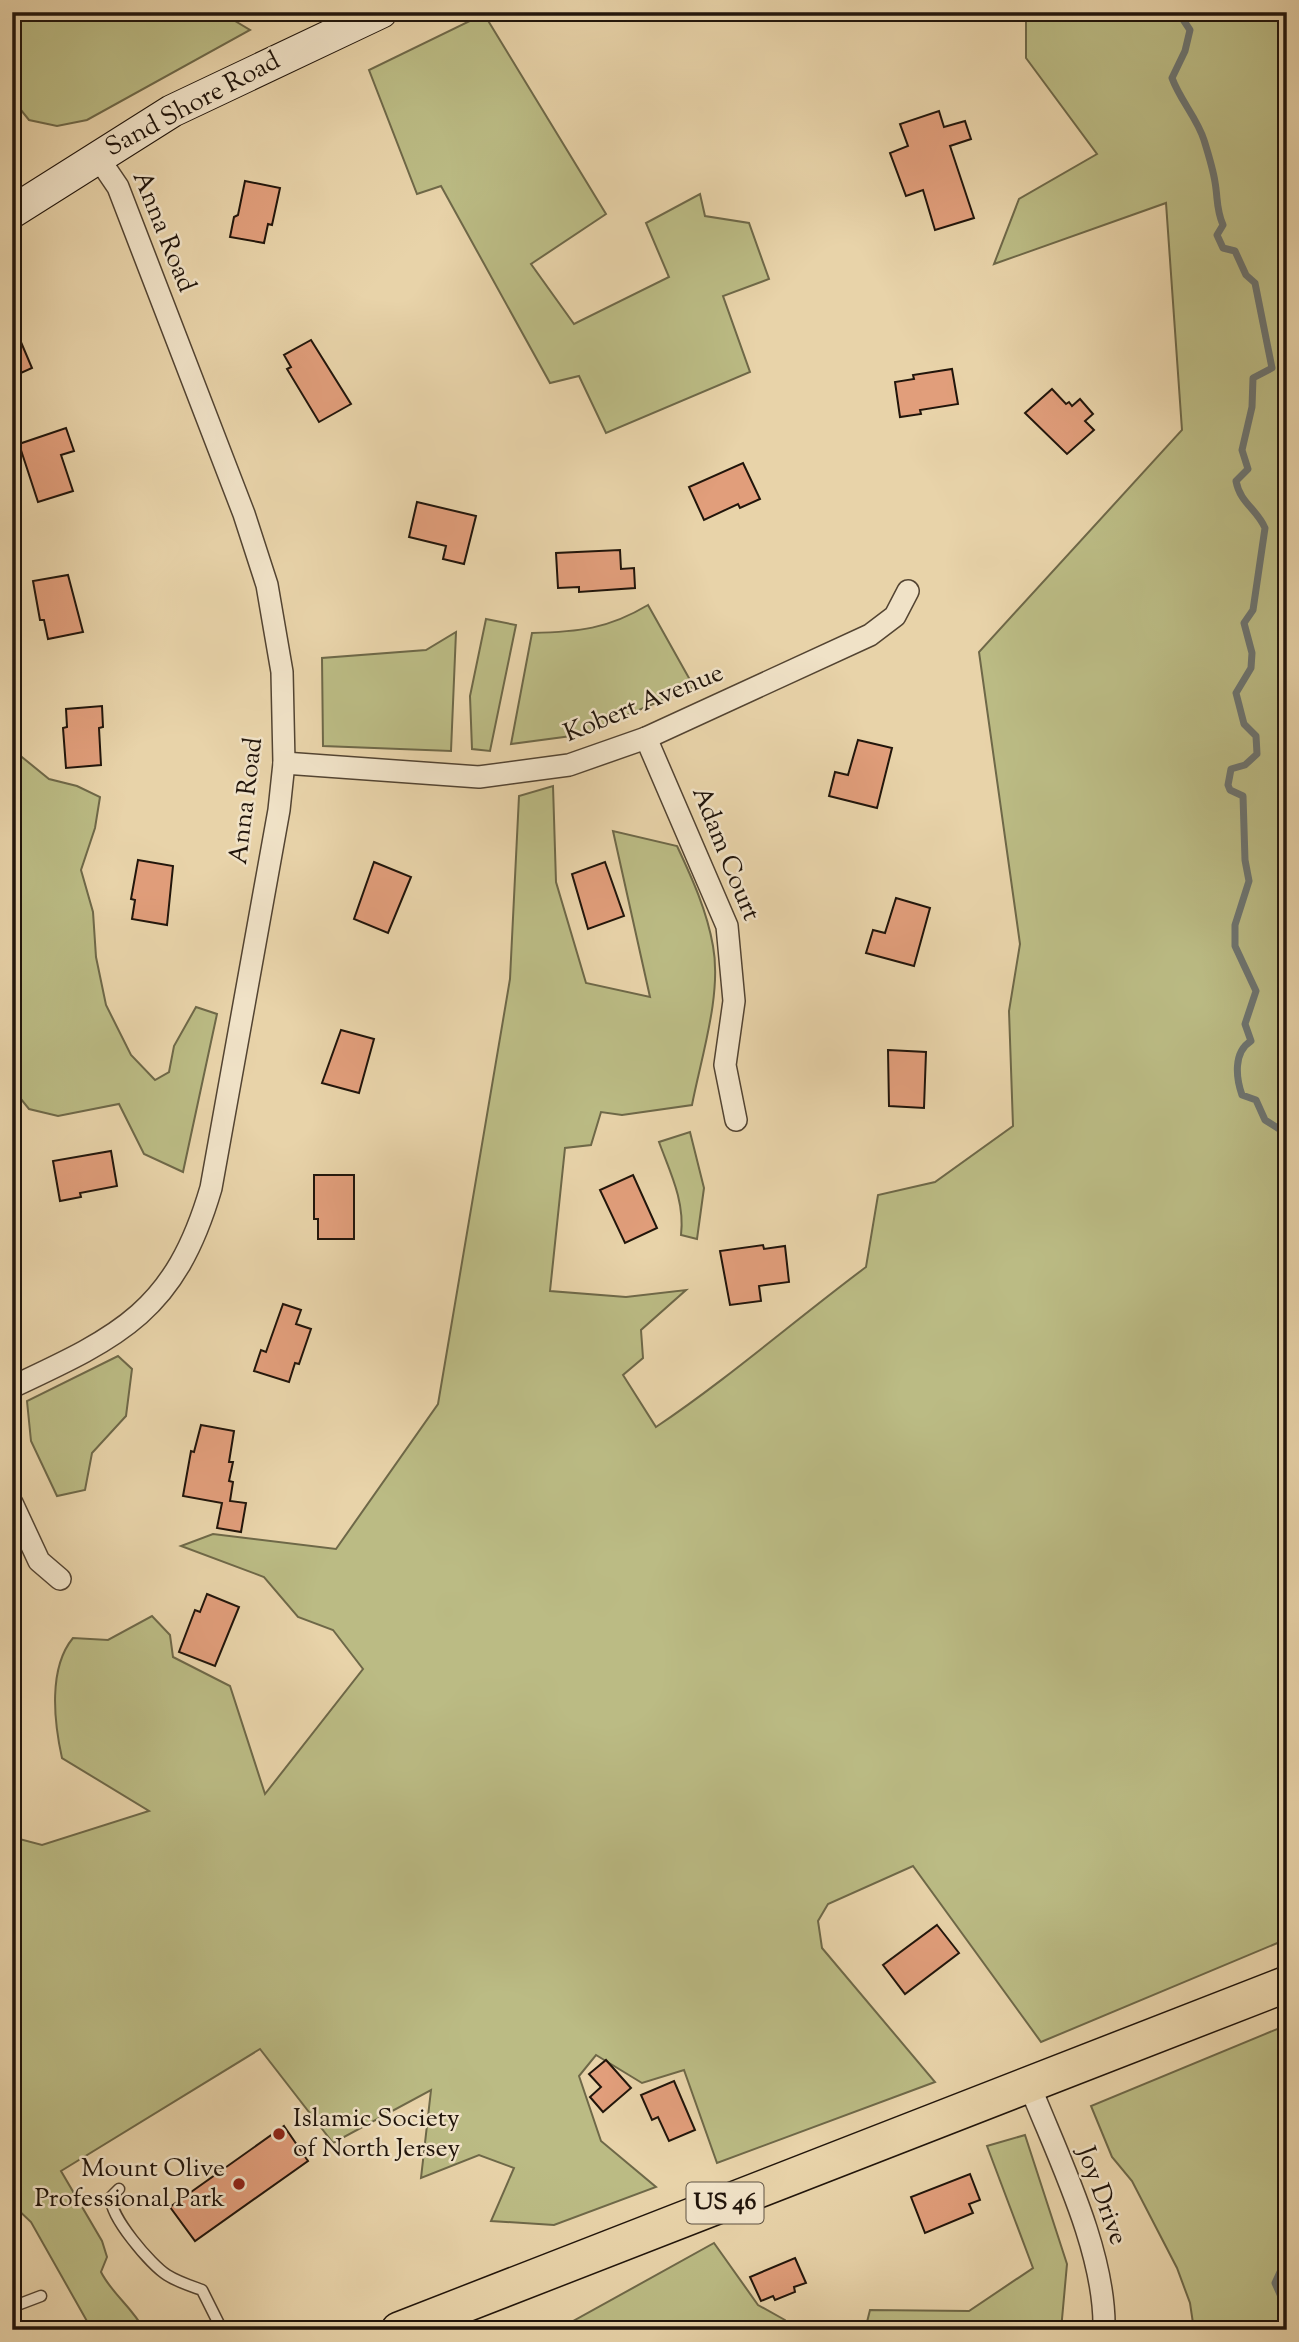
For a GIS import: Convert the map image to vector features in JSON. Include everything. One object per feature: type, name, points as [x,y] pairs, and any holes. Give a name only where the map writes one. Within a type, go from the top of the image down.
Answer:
[{"type":"main road","name":"US 46","points":[[399,2330],[1287,1984]]},
{"type":"street","name":"Sand Shore Road","points":[[12,212],[97,156],[220,87],[381,12]]},
{"type":"street","name":"Anna Road","points":[[12,1387],[90,1351],[129,1325],[163,1290],[195,1240],[213,1178],[279,810],[284,764],[282,672],[275,618],[258,552],[118,187],[97,156]]},
{"type":"street","name":"Kobert Avenue","points":[[284,764],[461,777],[497,776],[569,765],[646,738],[870,635],[895,616],[908,591]]},
{"type":"street","name":"Adam Court","points":[[646,738],[727,926],[734,1001],[725,1065],[736,1120]]},
{"type":"street","points":[[12,1503],[39,1561],[60,1579]]},
{"type":"street","name":"Joy Drive","points":[[1029,2084],[1091,2246],[1102,2292],[1104,2330]]},
{"type":"lane","points":[[119,2189],[111,2197],[112,2208],[147,2257],[168,2276],[202,2290],[221,2328]]},
{"type":"lane","points":[[12,2307],[41,2296]]},
{"type":"green space","points":[[12,12],[220,12],[250,30],[87,120],[57,126],[29,120],[12,99]]},
{"type":"green space","points":[[1026,12],[1287,12],[1287,1939],[1041,2042],[913,1866],[828,1904],[818,1921],[822,1948],[935,2082],[717,2163],[684,2070],[642,2083],[596,2055],[579,2076],[601,2141],[656,2187],[554,2225],[491,2221],[514,2168],[479,2155],[421,2178],[431,2090],[333,2143],[260,2049],[61,2171],[102,2241],[107,2257],[101,2272],[144,2330],[92,2330],[31,2222],[12,2204],[12,1837],[42,1845],[149,1811],[62,1758],[55,1712],[56,1680],[60,1664],[73,1638],[108,1640],[152,1616],[170,1635],[173,1657],[230,1686],[265,1794],[363,1669],[333,1630],[298,1617],[264,1577],[181,1546],[213,1534],[336,1549],[438,1404],[510,979],[519,796],[553,786],[556,882],[586,983],[650,997],[613,831],[677,846],[707,920],[713,946],[713,1005],[692,1105],[622,1115],[601,1112],[591,1145],[565,1148],[550,1291],[626,1297],[686,1290],[641,1330],[643,1358],[623,1375],[656,1427],[710,1389],[866,1267],[878,1195],[935,1182],[1013,1126],[1009,1011],[1020,944],[979,652],[1182,430],[1166,203],[994,264],[1019,199],[1097,154],[1026,58]]},
{"type":"green space","points":[[484,14],[606,214],[531,264],[574,324],[669,277],[646,223],[700,194],[705,216],[749,223],[769,279],[723,296],[750,372],[606,433],[579,376],[550,383],[441,186],[417,194],[369,70]]},
{"type":"green space","points":[[648,605],[694,687],[579,735],[511,744],[532,633],[592,628]]},
{"type":"green space","points":[[486,619],[516,625],[490,751],[472,749],[470,696]]},
{"type":"green space","points":[[456,632],[451,751],[323,746],[322,658],[426,650]]},
{"type":"green space","points":[[12,749],[49,779],[77,786],[100,797],[95,828],[81,870],[93,912],[96,957],[106,1005],[131,1055],[155,1080],[169,1072],[174,1046],[196,1007],[217,1014],[183,1172],[144,1154],[119,1104],[58,1116],[29,1109],[12,1088],[12,923],[15,920]]},
{"type":"green space","points":[[690,1132],[704,1188],[697,1239],[681,1235],[679,1199],[659,1142]]},
{"type":"green space","points":[[118,1356],[132,1369],[126,1416],[92,1453],[85,1490],[57,1496],[31,1441],[27,1401]]},
{"type":"green space","points":[[1287,2025],[1287,2330],[1194,2330],[1190,2303],[1177,2268],[1132,2181],[1112,2157],[1091,2106]]},
{"type":"green space","points":[[1025,2135],[1067,2264],[1061,2330],[865,2330],[870,2310],[969,2311],[1033,2268],[987,2146]]},
{"type":"green space","points":[[714,2243],[758,2305],[785,2320],[786,2330],[557,2330]]},
{"type":"building","points":[[939,111],[944,127],[965,121],[971,139],[950,146],[974,218],[935,230],[923,190],[906,196],[890,153],[908,146],[900,124]]},
{"type":"building","points":[[245,181],[280,188],[272,225],[268,224],[264,243],[230,237]]},
{"type":"building","points":[[12,321],[32,368],[12,377]]},
{"type":"building","points":[[311,340],[351,404],[319,422],[287,369],[291,367],[284,355]]},
{"type":"building","points":[[952,369],[958,404],[920,410],[921,414],[900,417],[895,382],[914,379],[913,375]]},
{"type":"building","points":[[1052,389],[1066,404],[1069,402],[1072,406],[1080,399],[1093,414],[1085,421],[1094,430],[1067,454],[1025,413]]},
{"type":"building","points":[[66,428],[74,451],[61,455],[73,491],[38,502],[19,444]]},
{"type":"building","points":[[743,463],[760,499],[740,508],[738,504],[704,520],[689,487]]},
{"type":"building","points":[[417,502],[476,516],[464,564],[443,559],[446,546],[409,537]]},
{"type":"building","points":[[620,550],[621,569],[634,568],[635,588],[579,592],[579,587],[558,588],[556,553]]},
{"type":"building","points":[[68,575],[83,632],[48,639],[44,620],[40,620],[33,581]]},
{"type":"building","points":[[102,706],[103,727],[99,728],[101,765],[66,768],[63,728],[67,727],[66,709]]},
{"type":"building","points":[[858,740],[892,748],[877,808],[829,796],[835,772],[848,775]]},
{"type":"building","points":[[138,860],[173,866],[167,925],[132,919],[135,900],[131,899]]},
{"type":"building","points":[[374,862],[411,877],[388,933],[354,919]]},
{"type":"building","points":[[605,862],[624,916],[588,929],[572,874]]},
{"type":"building","points":[[896,898],[930,908],[914,966],[866,953],[873,930],[885,933]]},
{"type":"building","points":[[341,1030],[374,1039],[359,1093],[322,1083]]},
{"type":"building","points":[[888,1050],[926,1052],[924,1108],[889,1106]]},
{"type":"building","points":[[111,1151],[117,1186],[80,1193],[81,1197],[60,1201],[53,1161]]},
{"type":"building","points":[[314,1175],[354,1175],[354,1239],[318,1239],[318,1219],[314,1219]]},
{"type":"building","points":[[633,1175],[657,1228],[625,1243],[600,1190]]},
{"type":"building","points":[[763,1245],[764,1249],[785,1246],[789,1282],[759,1286],[761,1301],[730,1305],[720,1251]]},
{"type":"building","points":[[283,1304],[301,1310],[296,1324],[311,1329],[299,1364],[295,1363],[289,1382],[254,1371],[261,1350],[266,1352]]},
{"type":"building","points":[[201,1425],[234,1431],[229,1462],[233,1462],[229,1481],[233,1482],[230,1501],[246,1503],[241,1532],[217,1528],[222,1503],[183,1496],[191,1451],[194,1452]]},
{"type":"building","points":[[207,1594],[239,1607],[215,1666],[179,1652],[195,1610],[200,1612]]},
{"type":"building","points":[[937,1925],[959,1953],[905,1994],[883,1965]]},
{"type":"building","points":[[606,2060],[631,2088],[603,2112],[590,2097],[601,2087],[589,2074]]},
{"type":"building","points":[[674,2081],[695,2130],[669,2141],[658,2117],[652,2120],[641,2095]]},
{"type":"building","name":"Mount Olive Professional Park","points":[[284,2126],[308,2161],[195,2241],[170,2207]]},
{"type":"building","points":[[970,2174],[980,2200],[969,2204],[973,2213],[925,2233],[911,2197]]},
{"type":"building","points":[[795,2258],[806,2283],[794,2287],[795,2292],[775,2300],[773,2296],[761,2301],[750,2277]]},
{"type":"waterway","points":[[1178,12],[1190,30],[1185,51],[1172,78],[1201,132],[1209,156],[1223,225],[1217,235],[1223,248],[1235,251],[1246,275],[1255,283],[1272,368],[1253,378],[1252,407],[1242,450],[1248,469],[1236,481],[1241,495],[1265,528],[1253,610],[1244,623],[1252,653],[1251,668],[1236,693],[1244,724],[1256,736],[1257,754],[1245,765],[1231,769],[1228,785],[1230,790],[1243,796],[1245,860],[1249,881],[1235,925],[1235,946],[1256,991],[1245,1024],[1251,1041],[1239,1058],[1238,1081],[1242,1095],[1256,1100],[1265,1120],[1287,1134]]},
{"type":"waterway","points":[[1287,2257],[1275,2283],[1287,2310]]},
{"type":"place","name":"Islamic Society of North Jersey","points":[[279,2134]]},
{"type":"place","name":"Mount Olive Professional Park","points":[[239,2184]]}]
